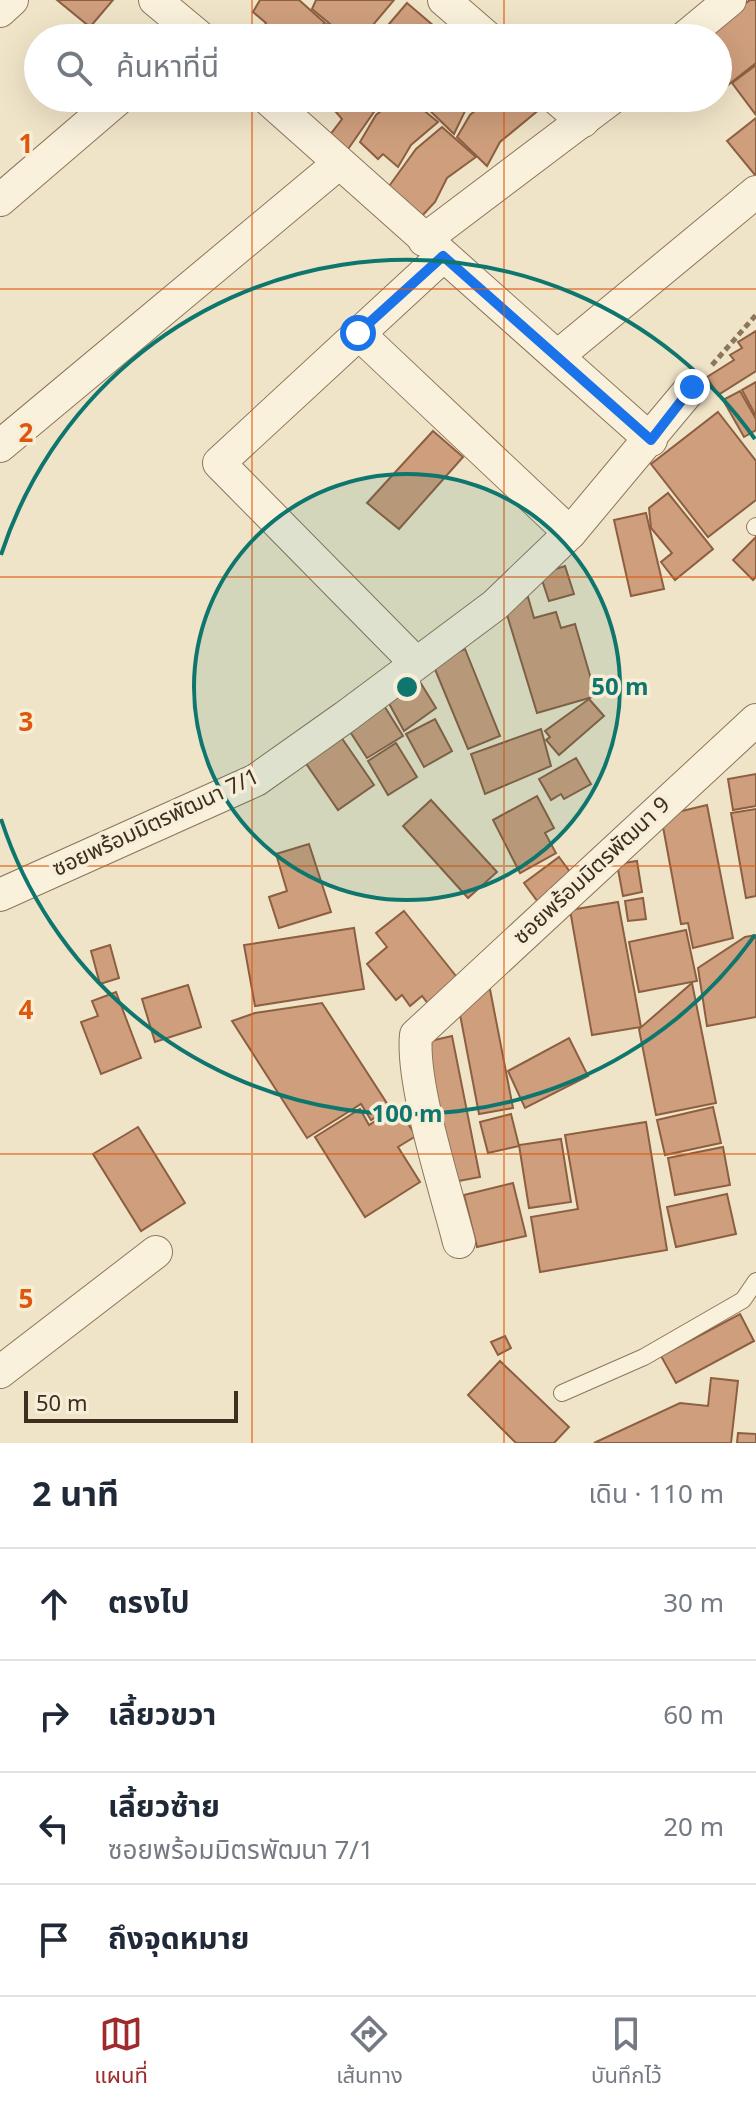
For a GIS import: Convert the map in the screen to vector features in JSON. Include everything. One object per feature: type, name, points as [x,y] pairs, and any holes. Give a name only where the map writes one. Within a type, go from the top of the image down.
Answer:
[{"type":"street","points":[[0,11],[12,0]]},
{"type":"street","points":[[155,0],[182,24]]},
{"type":"street","points":[[444,0],[472,24]]},
{"type":"street","points":[[701,24],[730,0]]},
{"type":"street","points":[[0,200],[103,112]]},
{"type":"street","points":[[282,112],[651,440]]},
{"type":"street","points":[[572,112],[583,121]]},
{"type":"street","points":[[416,663],[219,463],[358,333],[434,248],[594,112]]},
{"type":"street","points":[[0,446],[338,164]]},
{"type":"street","points":[[559,355],[756,192]]},
{"type":"street","points":[[358,333],[570,533]]},
{"type":"street","name":"ซอยพร้อมมิตรพัฒนา 7/1","points":[[0,895],[256,780],[416,663],[495,605],[570,533],[651,440],[692,387]]},
{"type":"street","name":"ซอยพร้อมมิตรพัฒนา 9","points":[[459,1242],[415,1051],[416,1035],[756,720]]},
{"type":"street","points":[[0,1372],[156,1252]]},
{"type":"lane","points":[[562,1393],[644,1357],[718,1315],[743,1300],[756,1281]]},
{"type":"path","points":[[692,387],[756,315]]},
{"type":"building","points":[[57,0],[113,0],[93,24],[86,24]]},
{"type":"building","points":[[260,0],[299,0],[325,23],[265,24],[253,12]]},
{"type":"building","points":[[316,0],[394,0],[374,24],[330,24],[312,9]]},
{"type":"building","points":[[750,0],[756,0],[756,63],[732,82],[732,24],[718,24]]},
{"type":"building","points":[[407,3],[432,24],[389,24]]},
{"type":"building","points":[[756,65],[756,115],[732,83]]},
{"type":"building","points":[[336,112],[374,112],[346,152],[330,135],[342,119]]},
{"type":"building","points":[[380,112],[426,112],[438,122],[411,145],[398,167],[383,154],[378,159],[360,142]]},
{"type":"building","points":[[431,112],[465,112],[454,134]]},
{"type":"building","points":[[474,112],[536,112],[500,142],[487,166],[457,137]]},
{"type":"building","points":[[756,118],[756,174],[755,175],[727,141]]},
{"type":"building","points":[[442,127],[476,157],[447,178],[435,202],[420,218],[387,189],[416,149]]},
{"type":"building","points":[[756,331],[756,371],[718,395],[707,377],[734,360],[730,355],[742,348],[738,342]]},
{"type":"building","points":[[756,382],[756,416],[742,390]]},
{"type":"building","points":[[740,391],[756,419],[756,430],[744,437],[723,400]]},
{"type":"building","points":[[718,412],[756,461],[756,500],[708,537],[651,464]]},
{"type":"building","points":[[433,431],[463,457],[399,529],[367,503]]},
{"type":"building","points":[[668,493],[713,549],[675,580],[661,562],[672,553],[651,528],[649,508]]},
{"type":"building","points":[[646,513],[664,589],[631,596],[614,520]]},
{"type":"building","points":[[756,537],[756,577],[753,580],[733,560]]},
{"type":"building","points":[[565,566],[574,594],[549,601],[540,574]]},
{"type":"building","points":[[528,597],[534,618],[556,612],[561,628],[575,624],[596,696],[537,713],[504,605]]},
{"type":"building","points":[[465,649],[500,736],[468,749],[432,662]]},
{"type":"building","points":[[417,677],[436,708],[404,731],[385,696]]},
{"type":"building","points":[[589,699],[604,716],[559,755],[546,740],[550,737],[545,731]]},
{"type":"building","points":[[383,704],[403,736],[367,758],[347,727]]},
{"type":"building","points":[[435,719],[452,751],[424,767],[406,734]]},
{"type":"building","points":[[541,729],[551,766],[485,794],[471,754]]},
{"type":"building","points":[[341,737],[374,785],[338,810],[305,762]]},
{"type":"building","points":[[396,743],[417,777],[388,795],[368,761]]},
{"type":"building","points":[[576,758],[591,784],[564,799],[561,794],[551,800],[539,779]]},
{"type":"building","points":[[756,774],[756,806],[733,810],[728,779]]},
{"type":"building","points":[[537,796],[554,828],[545,833],[556,853],[520,873],[493,820]]},
{"type":"building","points":[[431,800],[497,872],[468,898],[403,826]]},
{"type":"building","points":[[707,805],[733,938],[693,948],[688,923],[681,924],[661,816]]},
{"type":"building","points":[[756,809],[756,896],[746,898],[731,813]]},
{"type":"building","points":[[309,844],[331,912],[279,928],[269,897],[287,891],[276,854]]},
{"type":"building","points":[[559,857],[573,876],[538,902],[524,883]]},
{"type":"building","points":[[637,861],[642,892],[623,896],[617,864]]},
{"type":"building","points":[[643,898],[646,919],[628,921],[625,901]]},
{"type":"building","points":[[618,902],[641,1027],[592,1035],[570,910]]},
{"type":"building","points":[[404,911],[460,981],[430,1006],[422,996],[410,1006],[402,995],[396,1000],[367,964],[387,947],[376,933]]},
{"type":"building","points":[[354,928],[364,989],[255,1006],[244,945]]},
{"type":"building","points":[[686,930],[697,981],[639,992],[629,942]]},
{"type":"building","points":[[756,935],[756,1017],[707,1026],[698,968],[745,937]]},
{"type":"building","points":[[110,945],[119,978],[100,984],[91,951]]},
{"type":"building","points":[[488,979],[513,1108],[479,1114],[458,1004]]},
{"type":"building","points":[[692,983],[716,1103],[656,1115],[639,1029]]},
{"type":"building","points":[[188,985],[201,1027],[155,1042],[142,999]]},
{"type":"building","points":[[116,992],[141,1058],[101,1074],[81,1022],[98,1016],[92,1001]]},
{"type":"building","points":[[322,1003],[390,1108],[371,1120],[361,1104],[307,1138],[232,1021],[255,1013]]},
{"type":"building","points":[[452,1036],[480,1177],[453,1182],[426,1042]]},
{"type":"building","points":[[569,1038],[588,1076],[525,1108],[508,1071]]},
{"type":"building","points":[[397,1107],[416,1136],[398,1147],[420,1182],[365,1217],[315,1137],[360,1109],[369,1125]]},
{"type":"building","points":[[713,1107],[721,1143],[665,1155],[657,1120]]},
{"type":"building","points":[[511,1114],[519,1146],[488,1153],[480,1122]]},
{"type":"building","points":[[646,1122],[667,1250],[540,1272],[531,1217],[578,1209],[565,1135]]},
{"type":"building","points":[[138,1127],[185,1203],[141,1231],[93,1154]]},
{"type":"building","points":[[561,1139],[571,1202],[529,1208],[519,1145]]},
{"type":"building","points":[[723,1147],[730,1185],[675,1195],[668,1158]]},
{"type":"building","points":[[513,1183],[526,1236],[477,1247],[464,1195]]},
{"type":"building","points":[[727,1194],[736,1234],[676,1247],[667,1207]]},
{"type":"building","points":[[740,1314],[754,1341],[676,1383],[661,1356]]},
{"type":"building","points":[[505,1336],[511,1348],[498,1355],[491,1342]]},
{"type":"building","points":[[500,1361],[569,1427],[554,1443],[516,1443],[468,1395]]},
{"type":"building","points":[[711,1378],[738,1381],[731,1443],[594,1443],[680,1403],[708,1406]]},
{"type":"building","points":[[738,1433],[756,1434],[756,1443],[737,1443]]},
{"type":"route","points":[[358,333],[443,256],[559,355],[651,440],[692,387]]}]
